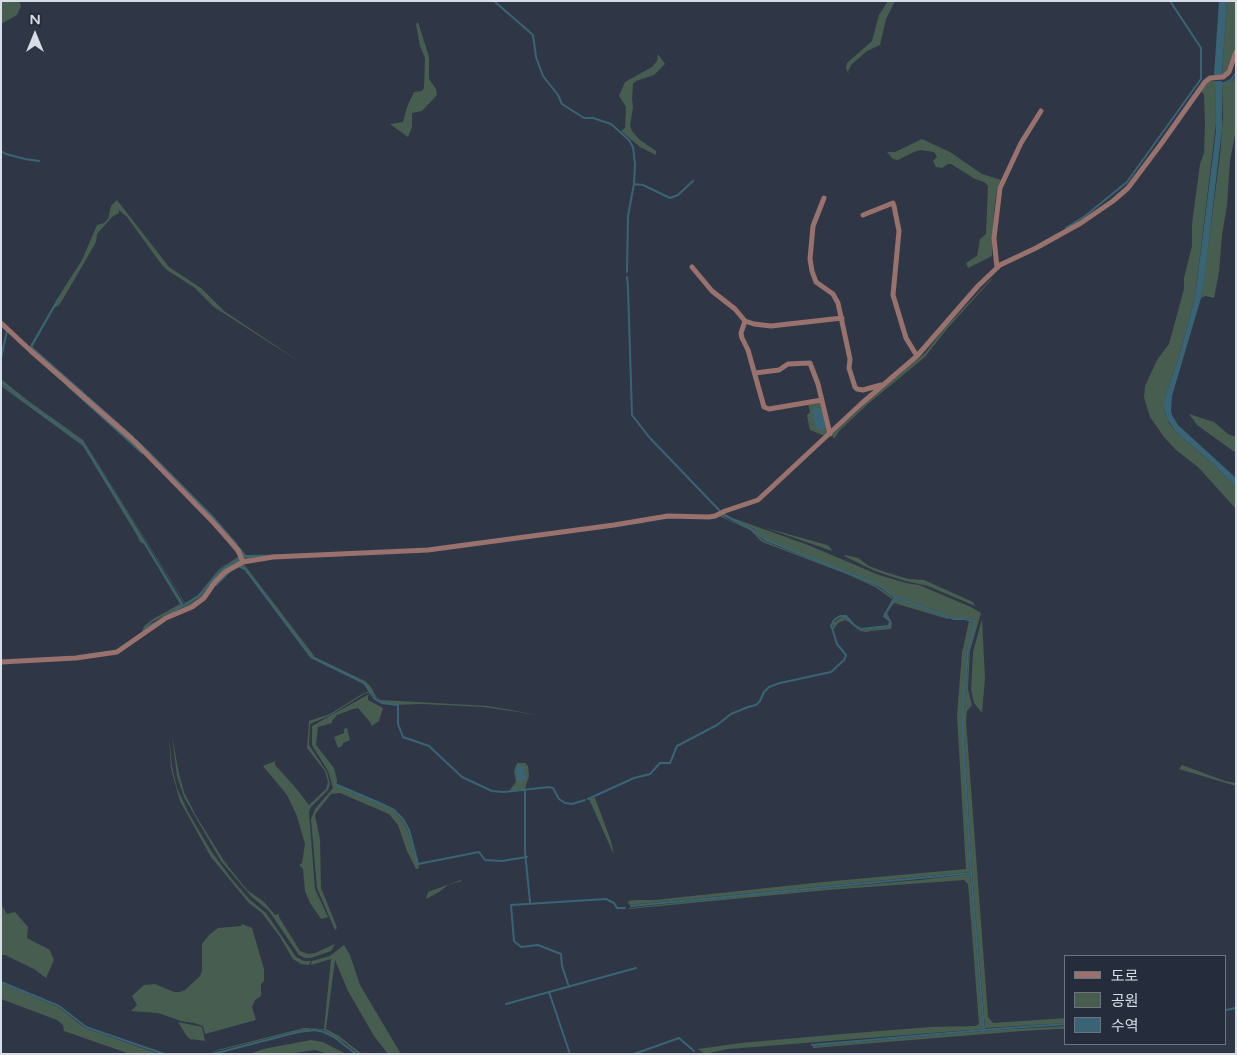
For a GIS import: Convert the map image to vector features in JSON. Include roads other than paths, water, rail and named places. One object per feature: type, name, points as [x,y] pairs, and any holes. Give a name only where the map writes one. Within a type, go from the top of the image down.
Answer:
[{"type":"street","points":[[1,662],[76,658],[117,652],[166,618],[192,607],[204,598],[225,572],[243,562],[274,558],[428,550],[668,516],[715,516],[758,500],[861,404],[917,356],[978,286],[997,268],[1010,259],[1068,231],[1094,215],[1120,195],[1139,175],[1205,82],[1210,78],[1223,77],[1229,72],[1236,52]]},
{"type":"street","points":[[997,268],[994,238],[1000,188],[1021,143],[1041,111]]},
{"type":"street","points":[[824,198],[813,226],[811,266],[816,282],[828,289],[836,298],[842,318],[850,368],[857,390],[885,384]]},
{"type":"street","points":[[863,214],[893,203],[899,231],[893,295],[906,338],[917,356]]},
{"type":"street","points":[[692,267],[706,285],[745,321],[771,326],[842,318]]},
{"type":"street","points":[[745,321],[741,332],[742,338],[748,350],[762,403],[766,409],[822,400]]},
{"type":"street","points":[[1,323],[133,440],[213,522],[238,550],[243,562]]},
{"type":"street","points":[[755,374],[779,370],[788,364],[810,363],[818,384],[830,434]]},
{"type":"water","points":[[1219,1],[1227,1],[1222,75],[1214,75]]},
{"type":"water","points":[[1215,81],[1222,81],[1222,129],[1205,273],[1201,298],[1172,396],[1171,410],[1178,425],[1236,478],[1236,487],[1176,432],[1167,419],[1164,407],[1165,397],[1179,357],[1195,298],[1216,131]]},
{"type":"water","points":[[814,407],[820,408],[826,427],[823,430],[819,430],[816,427],[812,411]]},
{"type":"water","points":[[518,765],[523,766],[526,778],[522,782],[517,780],[516,770]]},
{"type":"waterway","points":[[494,1],[533,35],[536,57],[543,76],[558,95],[562,104],[584,118],[593,118],[611,124],[629,140],[633,147],[635,164],[634,184]]},
{"type":"waterway","points":[[1066,228],[1085,216],[1127,182],[1201,79],[1201,48],[1170,1]]},
{"type":"waterway","points":[[1222,84],[1231,80],[1236,73]]},
{"type":"waterway","points":[[1,151],[6,154],[39,161]]},
{"type":"waterway","points":[[627,272],[628,216],[634,184],[643,185],[670,198],[678,195],[693,181]]},
{"type":"waterway","points":[[627,277],[632,415],[649,437],[719,510]]},
{"type":"waterway","points":[[59,298],[31,347],[133,437]]},
{"type":"waterway","points":[[1,358],[7,331]]},
{"type":"waterway","points":[[1,382],[83,443],[183,605]]},
{"type":"waterway","points":[[68,386],[142,453]]},
{"type":"waterway","points":[[136,440],[211,515],[237,545]]},
{"type":"waterway","points":[[724,515],[753,530],[766,540],[878,585],[895,597],[954,619],[965,619],[975,622],[968,651],[963,710],[963,736],[971,873],[984,1030]]},
{"type":"waterway","points":[[240,549],[245,556],[266,556]]},
{"type":"waterway","points":[[146,628],[198,597],[221,570],[238,560],[239,557]]},
{"type":"waterway","points":[[240,567],[245,569],[311,657],[364,683],[375,699],[382,703],[398,705],[398,724],[403,737],[429,746],[462,777],[492,791],[504,792],[549,787],[553,788],[559,799],[565,803],[572,804],[585,800]]},
{"type":"waterway","points":[[216,585],[229,572]]},
{"type":"waterway","points":[[588,799],[634,778],[650,774],[660,763],[670,763],[677,746],[717,725],[731,714],[756,705],[769,687],[831,672],[844,660],[846,655],[837,644],[831,626],[834,620],[840,616],[846,616],[854,625],[861,629],[889,626],[890,621],[884,616],[895,597]]},
{"type":"waterway","points":[[335,784],[394,810],[403,819],[409,830],[418,864],[479,852],[485,860],[502,861],[527,857]]},
{"type":"waterway","points":[[525,790],[525,852],[530,902]]},
{"type":"waterway","points":[[631,906],[971,873]]},
{"type":"waterway","points":[[569,987],[562,966],[561,954],[538,945],[521,947],[514,941],[511,905],[606,899],[614,903],[617,908],[625,908]]},
{"type":"waterway","points":[[570,1054],[549,992],[636,968]]},
{"type":"waterway","points":[[1,982],[59,1006],[86,1027],[164,1054]]},
{"type":"waterway","points":[[506,1004],[549,992]]},
{"type":"waterway","points":[[1227,1010],[1236,1008]]},
{"type":"waterway","points":[[812,1045],[1064,1024]]},
{"type":"waterway","points":[[213,1054],[298,1032],[315,1030],[334,1037],[356,1054]]},
{"type":"waterway","points":[[634,1054],[679,1038],[694,1051]]}]
